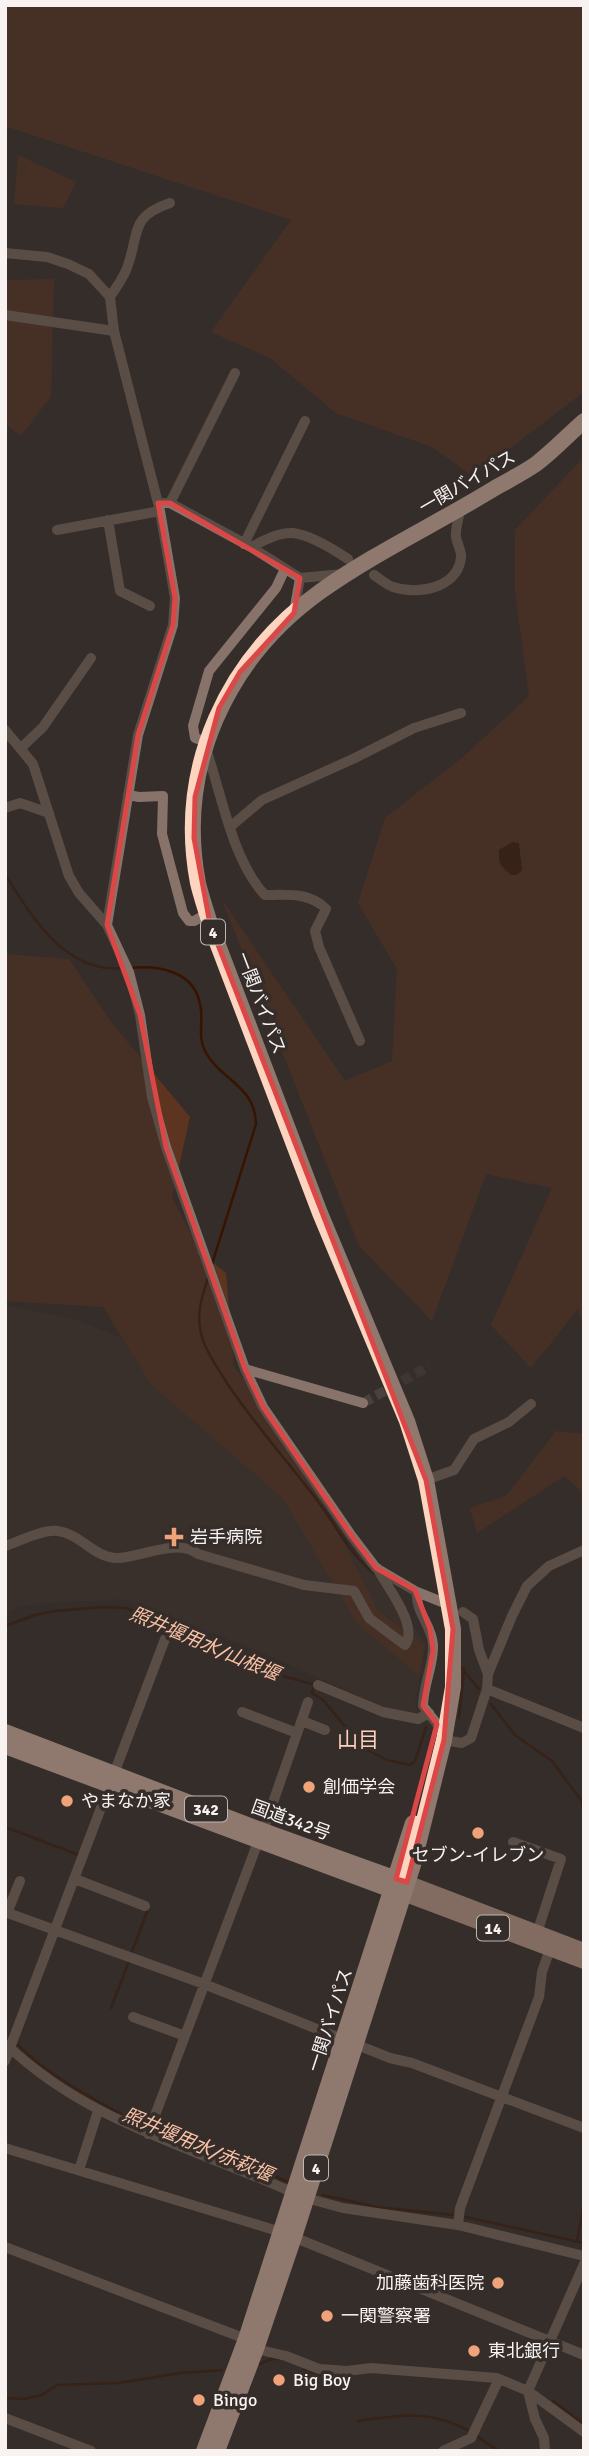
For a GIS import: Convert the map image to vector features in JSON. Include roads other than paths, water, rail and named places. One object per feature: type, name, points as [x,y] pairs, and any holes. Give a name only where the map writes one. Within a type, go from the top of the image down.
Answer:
[{"type":"highway","name":"一関バイパス","points":[[217,2451],[444,1740],[453,1687],[453,1629],[444,1596],[426,1480],[407,1421],[320,1213],[207,914],[198,883],[194,838],[195,797],[206,745],[219,708],[240,672],[294,613],[349,566],[380,554],[460,510],[536,463],[584,421]]},
{"type":"highway","name":"一関バイパス","points":[[399,1887],[429,1766],[433,1718],[444,1663],[444,1596]]},
{"type":"highway","name":"国道342号","points":[[5,1732],[111,1779],[399,1887]]},
{"type":"highway","name":"国道342号","points":[[5,1746],[111,1779]]},
{"type":"highway","name":"一関バイパス","points":[[204,2451],[251,2344]]},
{"type":"main road","name":"14","points":[[399,1887],[584,1950]]},
{"type":"main road","name":"14","points":[[399,1887],[584,1962]]},
{"type":"street","points":[[110,297],[129,263],[135,231],[153,209],[170,203]]},
{"type":"street","points":[[5,253],[47,257],[68,264],[89,274],[110,297],[114,331],[159,507],[175,598],[173,625],[138,735],[107,925]]},
{"type":"street","points":[[5,315],[114,331]]},
{"type":"street","points":[[57,530],[108,520],[170,503],[235,373]]},
{"type":"street","points":[[248,546],[305,421]]},
{"type":"street","points":[[170,503],[300,578],[349,566]]},
{"type":"street","points":[[374,575],[393,587],[413,590],[431,590],[449,578],[458,569],[462,556],[455,535],[460,510]]},
{"type":"street","points":[[108,520],[120,591],[150,606]]},
{"type":"street","points":[[248,546],[292,533],[316,541],[349,566]]},
{"type":"street","points":[[285,569],[276,588],[209,671],[194,726],[195,738],[206,745],[230,827],[251,880],[265,895],[308,897],[319,901],[326,909],[315,931],[319,947],[360,1041]]},
{"type":"street","points":[[294,613],[300,578]]},
{"type":"street","points":[[21,748],[43,727],[91,658]]},
{"type":"street","points":[[230,827],[262,800],[414,728],[461,713]]},
{"type":"street","points":[[5,730],[33,764],[69,877],[107,925],[129,972],[140,1015],[152,1097],[166,1147],[245,1369],[271,1419],[376,1568],[409,1624],[409,1639],[404,1645],[369,1618],[354,1591],[304,1585],[198,1554],[191,1549],[177,1547],[116,1558],[92,1550],[74,1535],[56,1530],[5,1546]]},
{"type":"street","points":[[128,795],[163,796],[162,834],[183,913],[189,921],[207,914]]},
{"type":"street","points":[[5,808],[20,803],[48,813]]},
{"type":"street","points":[[245,1369],[363,1403]]},
{"type":"street","points":[[426,1480],[454,1470],[474,1439],[509,1422],[531,1404]]},
{"type":"street","points":[[444,1740],[462,1743],[471,1738],[487,1689],[488,1674],[527,1586],[548,1566],[584,1550]]},
{"type":"street","points":[[376,1568],[417,1592],[444,1596]]},
{"type":"street","points":[[417,1592],[418,1608],[430,1629],[433,1642],[423,1700],[423,1706],[433,1718]]},
{"type":"street","points":[[463,1612],[473,1619],[479,1650],[488,1674]]},
{"type":"street","points":[[5,2062],[8,2045],[55,1931],[165,1639]]},
{"type":"street","points":[[318,1685],[383,1712],[418,1719],[433,1718]]},
{"type":"street","points":[[487,1689],[584,1728]]},
{"type":"street","points":[[148,2134],[261,1836],[308,1702]]},
{"type":"street","points":[[242,1712],[297,1733]]},
{"type":"street","points":[[302,1721],[325,1730]]},
{"type":"street","points":[[513,1842],[561,1858],[537,1933]]},
{"type":"street","points":[[75,1879],[145,1906]]},
{"type":"street","points":[[20,1881],[6,1912],[584,2128]]},
{"type":"street","points":[[457,2225],[460,2208],[500,2096],[540,1997],[542,1972],[550,1949]]},
{"type":"street","points":[[133,2017],[185,2036]]},
{"type":"street","points":[[8,2045],[58,2085],[98,2111],[300,2196],[343,2208],[457,2225],[584,2256]]},
{"type":"street","points":[[79,2170],[98,2111]]},
{"type":"street","points":[[5,2148],[288,2234],[584,2355]]},
{"type":"street","points":[[5,2247],[318,2369],[347,2371],[371,2368],[499,2379],[528,2391],[584,2432]]},
{"type":"street","points":[[545,2451],[544,2438],[535,2419],[528,2391],[584,2264]]},
{"type":"street","points":[[572,2293],[584,2298]]},
{"type":"street","points":[[443,2451],[471,2438],[499,2379]]},
{"type":"street","points":[[5,2418],[92,2451]]},
{"type":"waterway","points":[[5,874],[39,924],[68,952],[103,968],[124,968]]},
{"type":"waterway","points":[[131,968],[163,969],[183,977],[190,984],[200,1004],[201,1040],[205,1051],[211,1061],[243,1091],[254,1111],[256,1124],[212,1264]]},
{"type":"waterway","points":[[208,1278],[199,1316],[201,1332],[209,1354],[245,1409],[317,1500],[351,1550],[376,1575]]},
{"type":"waterway","name":"照井堰用水/山根堰","points":[[5,1626],[55,1611],[126,1608],[266,1671],[315,1685],[312,1693],[323,1700],[353,1736],[368,1750],[387,1760],[410,1765],[415,1761],[426,1727]]},
{"type":"waterway","points":[[460,1666],[479,1689]]},
{"type":"waterway","name":"照井堰用水/山根堰","points":[[459,1718],[464,1669]]},
{"type":"waterway","points":[[491,1704],[515,1735],[552,1761],[581,1800],[584,1811]]},
{"type":"waterway","points":[[5,1827],[79,1855]]},
{"type":"waterway","points":[[131,1954],[147,1912]]},
{"type":"waterway","points":[[111,2008],[129,1961]]},
{"type":"waterway","name":"照井堰用水/赤萩堰","points":[[15,2042],[56,2076],[134,2121]]},
{"type":"waterway","name":"照井堰用水/赤萩堰","points":[[153,2129],[289,2182]]},
{"type":"waterway","name":"照井堰用水/赤萩堰","points":[[323,2195],[377,2207],[454,2215]]},
{"type":"waterway","points":[[577,2241],[584,2203]]},
{"type":"waterway","name":"照井堰用水/赤萩堰","points":[[461,2216],[584,2243]]},
{"type":"waterway","points":[[259,2364],[279,2359]]},
{"type":"waterway","points":[[304,2369],[318,2375],[328,2375]]},
{"type":"waterway","points":[[5,2398],[24,2399],[42,2395],[57,2385],[118,2383],[181,2373],[222,2370]]},
{"type":"waterway","points":[[553,2401],[584,2424]]},
{"type":"waterway","points":[[358,2421],[402,2416],[428,2417],[441,2419],[470,2431]]},
{"type":"waterway","points":[[475,2435],[499,2451]]},
{"type":"tunnel","points":[[363,1403],[429,1366]]},
{"type":"place","name":"岩手病院","points":[[174,1537]]},
{"type":"place","name":"創価学会","points":[[309,1787]]},
{"type":"place","name":"やまなか家","points":[[67,1801]]},
{"type":"place","name":"セブン-イレブン","points":[[478,1833]]},
{"type":"place","name":"加藤歯科医院","points":[[498,2283]]},
{"type":"place","name":"一関警察署","points":[[327,2316]]},
{"type":"place","name":"東北銀行","points":[[474,2351]]},
{"type":"place","name":"Big Boy","points":[[279,2380]]},
{"type":"place","name":"Bingo","points":[[199,2400]]},
{"type":"district","name":"山目","points":[[358,1740]]}]
